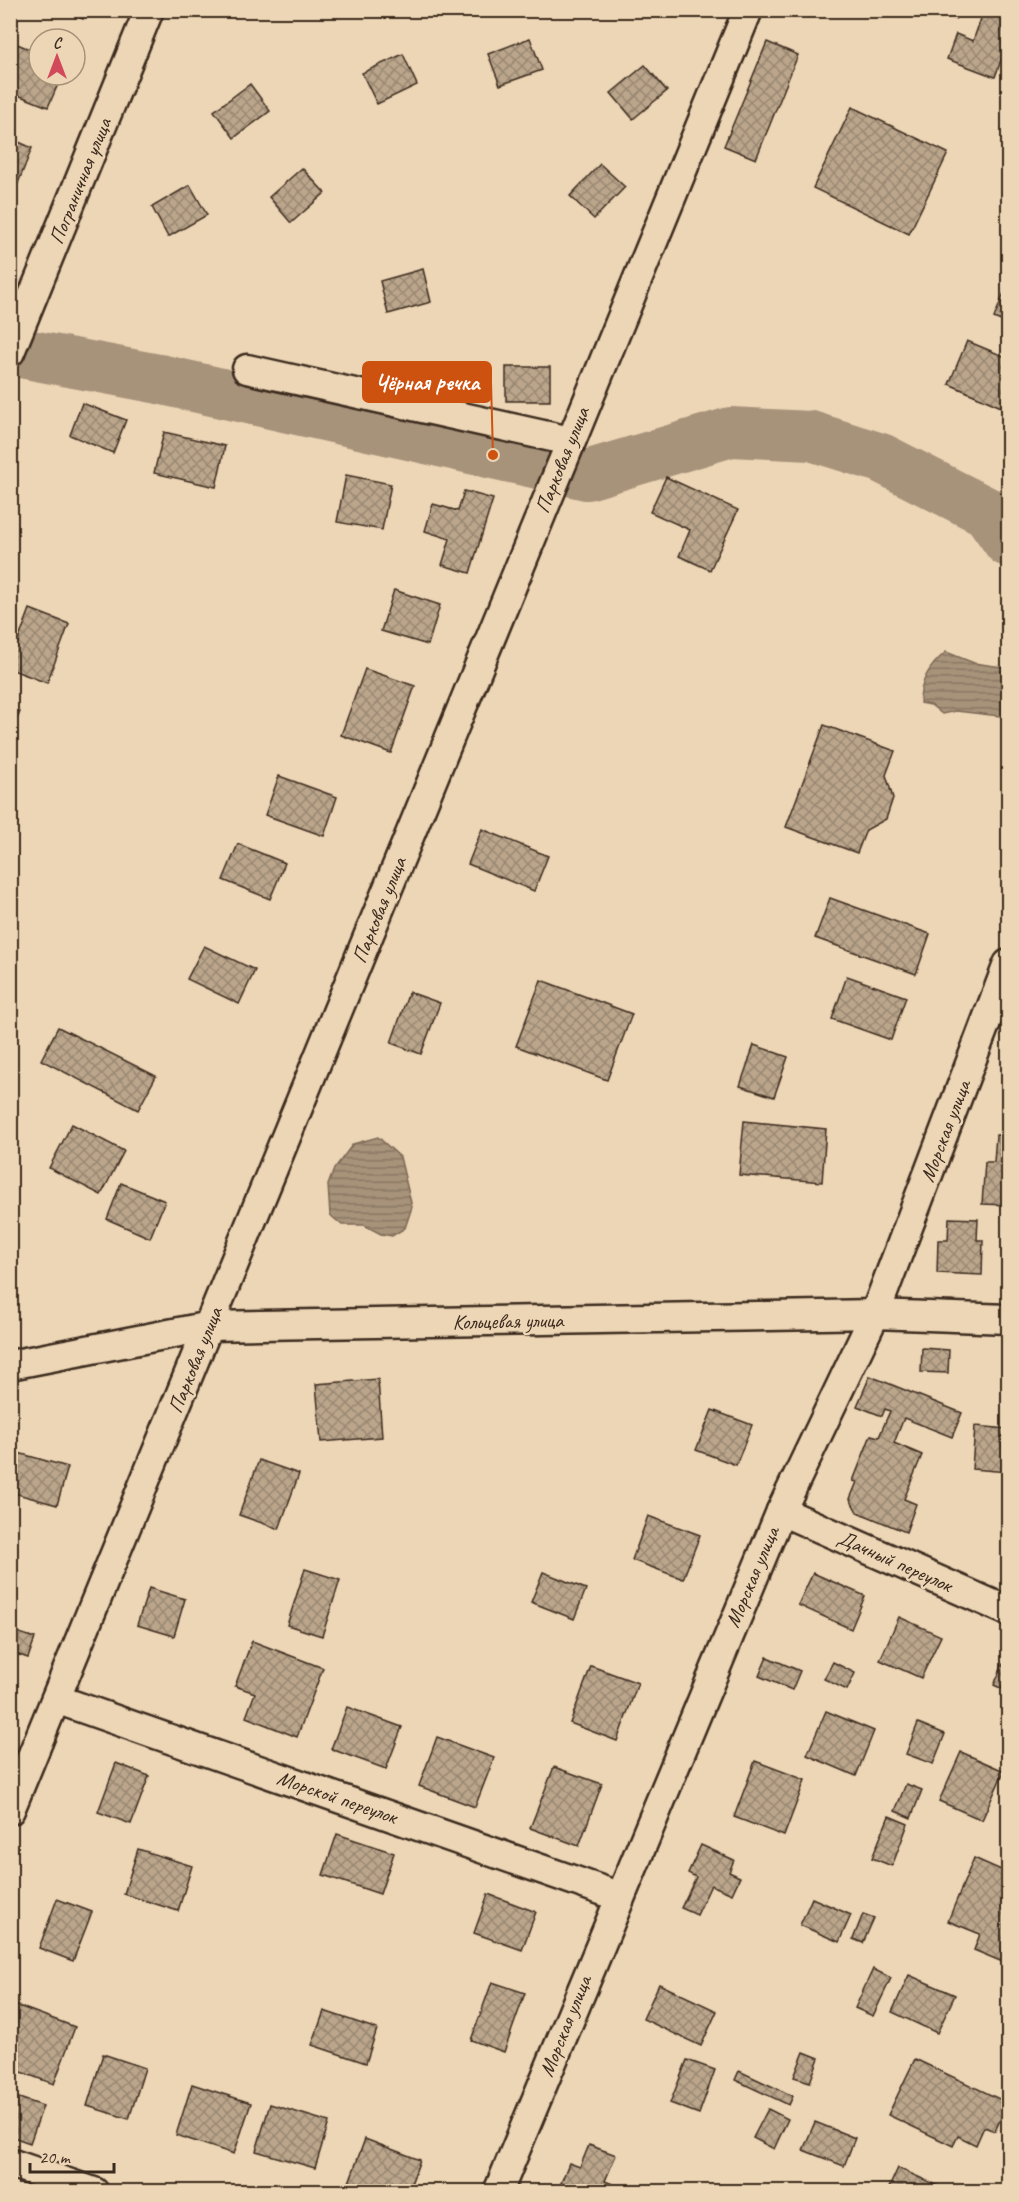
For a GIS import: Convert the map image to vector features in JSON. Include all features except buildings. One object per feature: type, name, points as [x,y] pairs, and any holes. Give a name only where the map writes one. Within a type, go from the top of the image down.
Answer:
[{"type":"street","name":"Пограничная улица","points":[[14,343],[149,10]]},
{"type":"street","name":"Парковая улица","points":[[10,1810],[748,10]]},
{"type":"street","points":[[247,369],[568,446]]},
{"type":"street","name":"Морская улица","points":[[498,2192],[618,1896],[781,1510],[875,1314],[1008,964]]},
{"type":"street","name":"Кольцевая улица","points":[[10,1365],[210,1326],[875,1314],[1008,1319]]},
{"type":"street","name":"Дачный переулок","points":[[781,1510],[1008,1611]]},
{"type":"street","name":"Морской переулок","points":[[56,1699],[618,1896]]},
{"type":"street","points":[[10,2163],[94,2192]]},
{"type":"shaded area","points":[[946,652],[974,663],[1008,668],[1008,717],[956,711],[942,714],[931,705],[920,703],[927,674]]},
{"type":"shaded area","points":[[378,1137],[400,1157],[412,1207],[405,1228],[392,1236],[381,1234],[364,1225],[342,1225],[330,1215],[328,1185],[334,1169],[353,1144]]},
{"type":"waterway","points":[[10,351],[159,379],[587,475],[731,432],[811,436],[881,458],[987,512],[1008,542]]},
{"type":"place","name":"Чёрная речка","points":[[493,455]]}]
